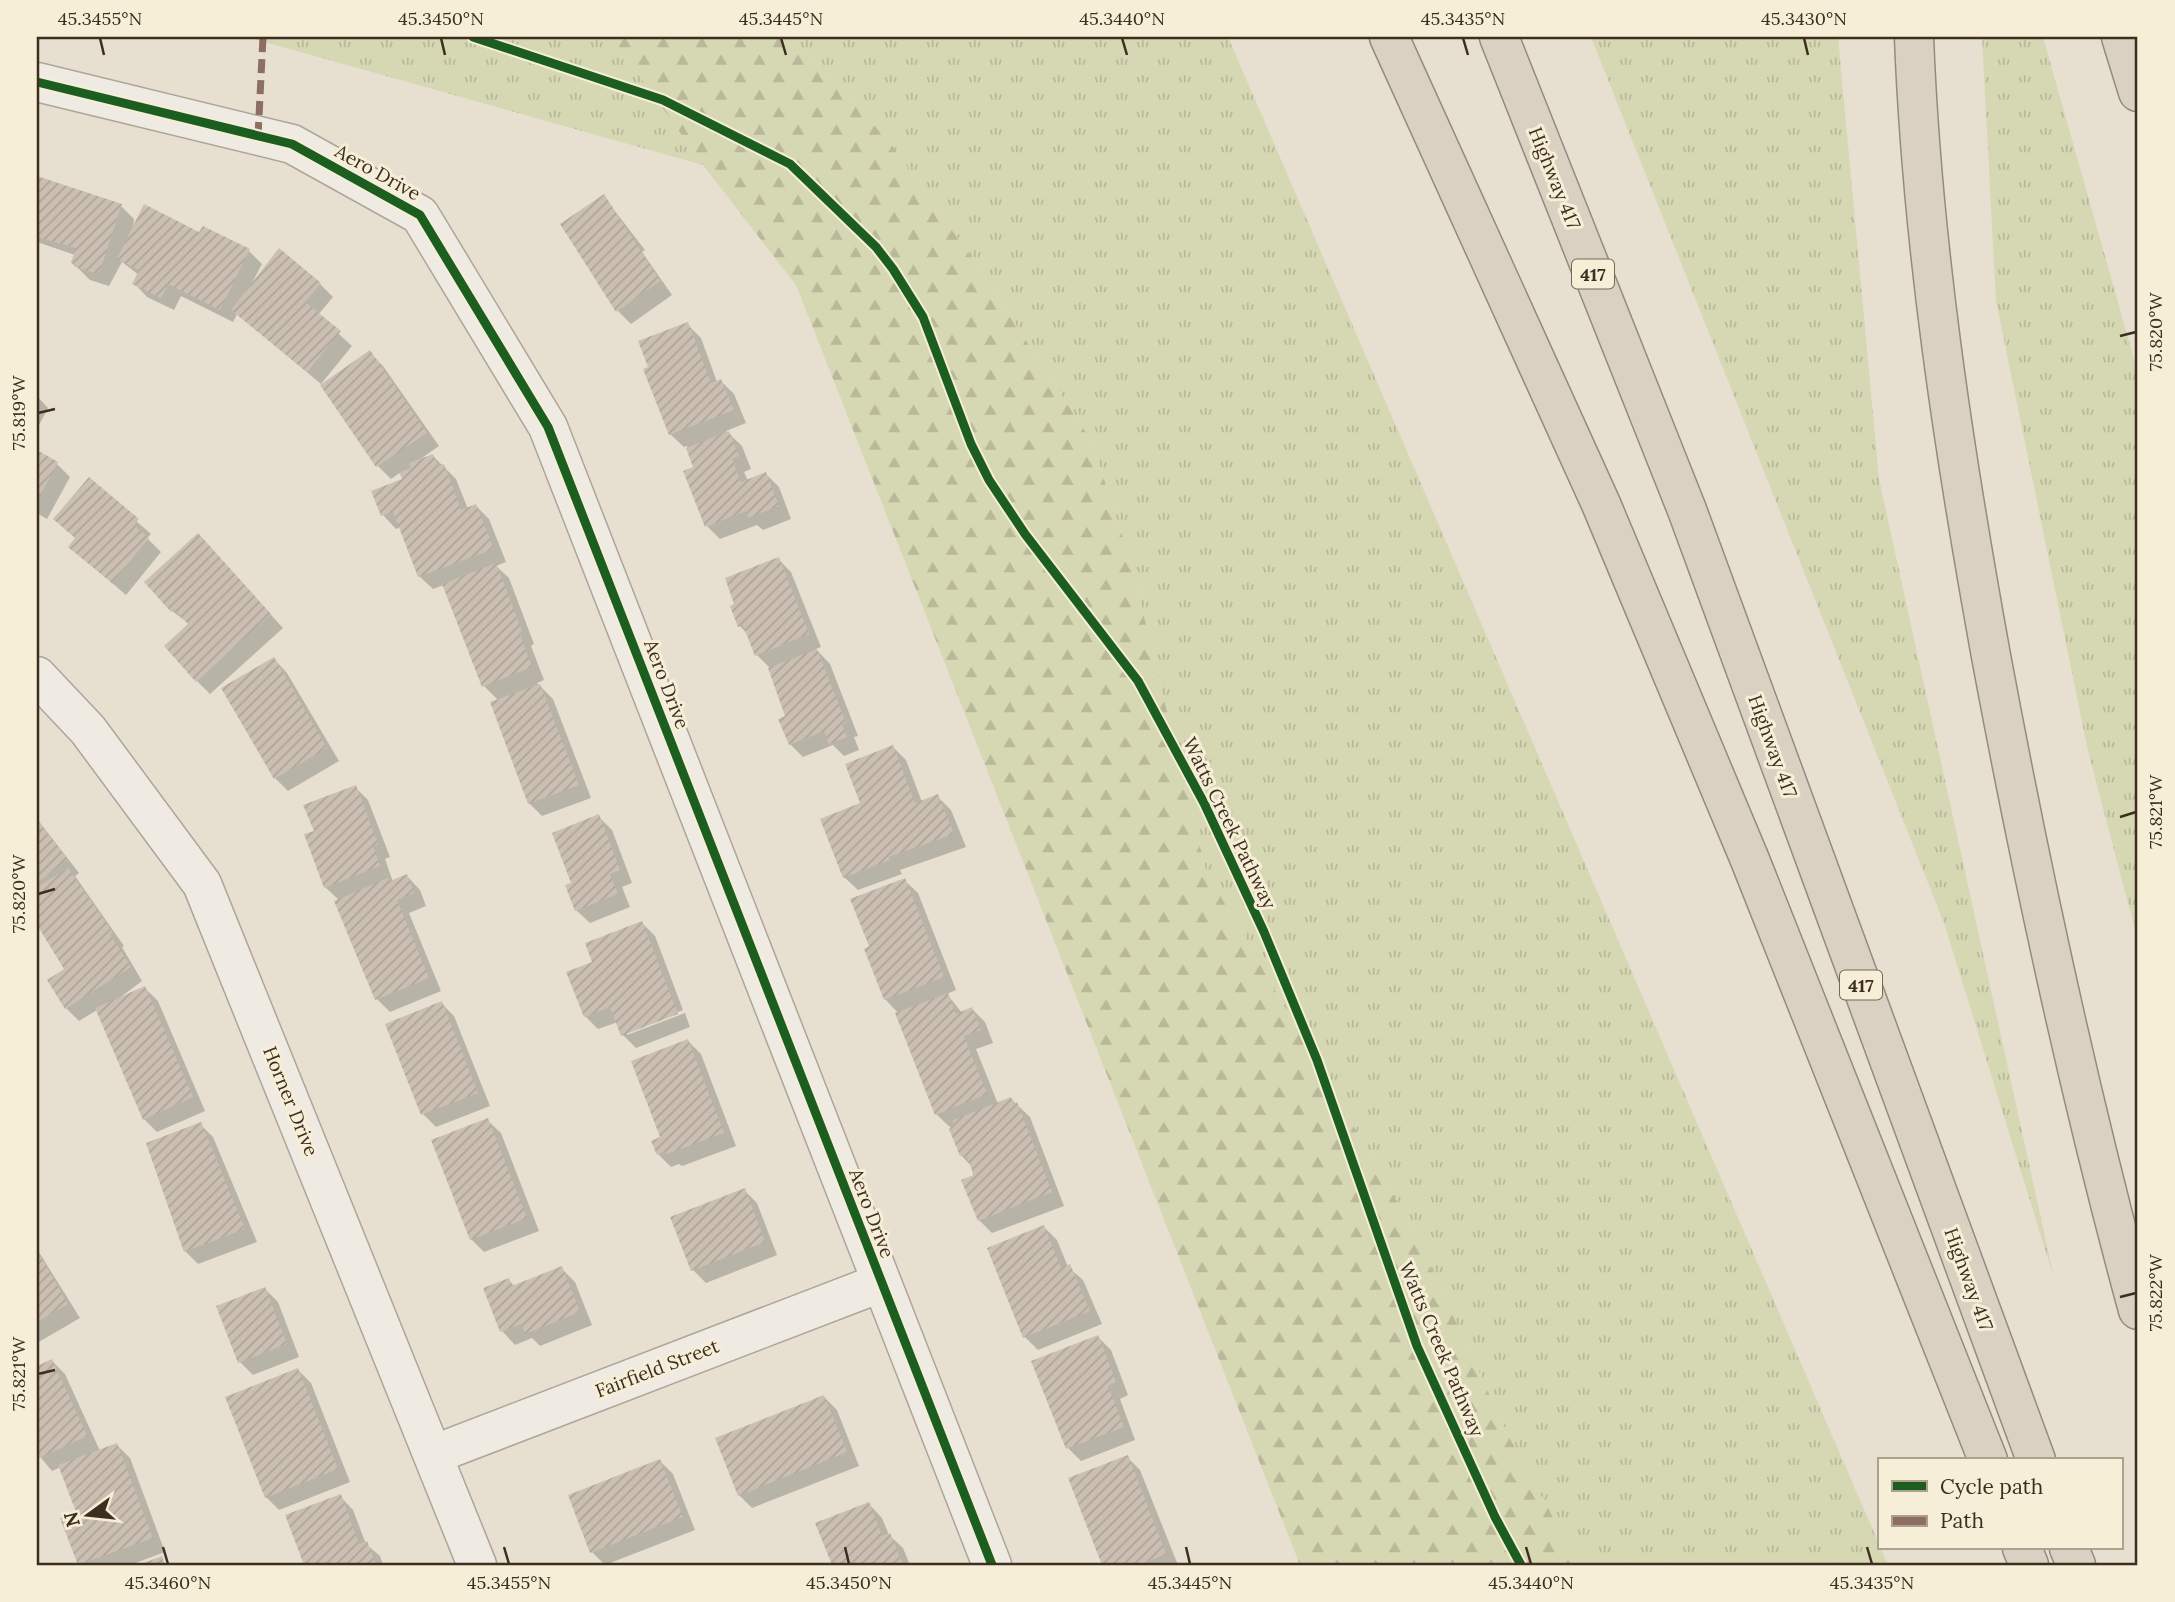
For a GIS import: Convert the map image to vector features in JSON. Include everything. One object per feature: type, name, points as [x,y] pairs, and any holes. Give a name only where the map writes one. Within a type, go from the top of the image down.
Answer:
[{"type":"highway","points":[[1389,37],[1606,517],[1750,860],[1987,1458]]},
{"type":"highway","name":"Highway 417","points":[[1499,37],[1687,510],[2035,1458]]},
{"type":"highway","points":[[1914,37],[1931,253],[1950,407],[1977,579],[2024,836],[2055,978],[2107,1196],[2138,1310]]},
{"type":"highway","points":[[2121,37],[2138,92]]},
{"type":"street","name":"Aero Drive","points":[[37,82],[292,144],[420,215],[548,427],[992,1565]]},
{"type":"street","name":"Horner Drive","points":[[37,676],[88,730],[202,884],[435,1454],[477,1565]]},
{"type":"street","name":"Fairfield Street","points":[[435,1454],[880,1283]]},
{"type":"green space","points":[[247,37],[612,37],[703,165]]},
{"type":"green space","points":[[612,37],[790,37],[889,141],[981,271],[1092,442],[1130,559],[1206,871],[1413,1229],[1508,1435],[1579,1565],[1300,1565],[796,285],[703,165]]},
{"type":"green space","points":[[790,37],[1228,37],[1878,1542],[1878,1550],[1882,1550],[1888,1565],[1578,1565],[1508,1435],[1413,1229],[1206,871],[1130,559],[1092,442],[981,271],[889,141]]},
{"type":"green space","points":[[1591,37],[1838,37],[1879,479],[2054,1278],[1944,923]]},
{"type":"green space","points":[[1982,37],[2043,37],[2138,373],[2138,941],[2088,751],[1996,301]]},
{"type":"building","points":[[37,176],[122,204],[100,271],[95,273],[75,267],[71,262],[76,248],[37,237]]},
{"type":"building","points":[[604,194],[660,281],[616,312],[560,224]]},
{"type":"building","points":[[144,204],[199,232],[203,226],[250,249],[220,310],[168,284],[161,298],[132,284],[139,270],[117,259]]},
{"type":"building","points":[[279,248],[321,283],[305,302],[341,331],[307,372],[231,310]]},
{"type":"building","points":[[688,322],[711,383],[721,379],[734,410],[669,435],[643,369],[648,367],[638,341]]},
{"type":"building","points":[[370,350],[427,433],[376,467],[320,385]]},
{"type":"building","points":[[729,431],[739,456],[732,459],[741,482],[766,472],[779,506],[748,518],[746,511],[705,527],[683,471],[693,467],[686,448]]},
{"type":"building","points":[[37,450],[58,462],[37,502]]},
{"type":"building","points":[[433,454],[438,466],[444,464],[461,510],[476,504],[494,549],[418,577],[393,512],[381,516],[371,491],[402,479],[399,472],[411,468],[409,463]]},
{"type":"building","points":[[89,477],[139,519],[134,525],[149,538],[112,583],[68,547],[75,538],[53,519]]},
{"type":"building","points":[[198,533],[271,614],[196,682],[164,646],[188,624],[174,609],[171,612],[144,582]]},
{"type":"building","points":[[779,557],[809,634],[755,656],[743,625],[738,627],[730,606],[734,604],[725,578]]},
{"type":"building","points":[[496,563],[522,631],[519,632],[532,667],[482,687],[442,584]]},
{"type":"building","points":[[817,649],[846,723],[842,724],[847,737],[829,744],[824,731],[789,745],[778,719],[785,716],[768,668]]},
{"type":"building","points":[[274,657],[327,748],[274,779],[221,688]]},
{"type":"building","points":[[540,684],[579,785],[528,804],[490,702]]},
{"type":"building","points":[[893,745],[915,803],[938,794],[954,834],[888,857],[890,860],[843,878],[820,819],[860,803],[845,764]]},
{"type":"building","points":[[356,785],[378,844],[373,846],[380,866],[324,888],[304,834],[314,831],[303,805]]},
{"type":"building","points":[[599,814],[620,870],[610,874],[618,894],[575,911],[565,885],[571,883],[552,833]]},
{"type":"building","points":[[37,819],[68,859],[37,883]]},
{"type":"building","points":[[68,868],[113,933],[110,934],[131,967],[65,1009],[47,980],[64,969],[37,925],[37,887]]},
{"type":"building","points":[[407,874],[414,893],[397,900],[429,978],[375,1000],[334,901],[388,878],[390,881]]},
{"type":"building","points":[[905,878],[944,977],[884,1000],[864,949],[869,946],[850,899]]},
{"type":"building","points":[[642,921],[678,1014],[621,1036],[610,1007],[584,1017],[566,972],[592,962],[585,943]]},
{"type":"building","points":[[145,986],[193,1097],[143,1120],[95,1008]]},
{"type":"building","points":[[948,993],[956,1014],[972,1007],[981,1030],[964,1036],[987,1094],[935,1115],[895,1013]]},
{"type":"building","points":[[442,1001],[478,1093],[421,1115],[385,1024]]},
{"type":"building","points":[[688,1039],[724,1133],[667,1154],[666,1151],[657,1155],[651,1141],[660,1137],[631,1061]]},
{"type":"building","points":[[1011,1097],[1014,1104],[1017,1102],[1052,1192],[978,1221],[961,1180],[974,1175],[966,1155],[960,1156],[949,1129],[953,1127],[953,1120]]},
{"type":"building","points":[[488,1118],[527,1218],[470,1240],[431,1140]]},
{"type":"building","points":[[201,1122],[245,1229],[184,1252],[146,1143]]},
{"type":"building","points":[[745,1188],[765,1242],[691,1271],[670,1217]]},
{"type":"building","points":[[1044,1225],[1061,1268],[1070,1264],[1090,1311],[1023,1338],[987,1248]]},
{"type":"building","points":[[41,1257],[68,1304],[37,1322],[37,1259]]},
{"type":"building","points":[[562,1266],[580,1312],[525,1334],[521,1324],[500,1332],[483,1288],[509,1278],[512,1286]]},
{"type":"building","points":[[265,1287],[287,1344],[238,1363],[216,1306]]},
{"type":"building","points":[[1098,1335],[1116,1382],[1108,1386],[1124,1427],[1066,1449],[1031,1361]]},
{"type":"building","points":[[52,1359],[87,1436],[37,1459],[37,1366]]},
{"type":"building","points":[[298,1368],[338,1469],[265,1498],[225,1397]]},
{"type":"building","points":[[824,1395],[847,1452],[738,1496],[715,1438]]},
{"type":"building","points":[[117,1443],[153,1538],[78,1565],[60,1518],[76,1512],[58,1465]]},
{"type":"building","points":[[1128,1455],[1166,1554],[1138,1565],[1102,1565],[1068,1478]]},
{"type":"building","points":[[660,1459],[683,1517],[590,1553],[568,1495]]},
{"type":"building","points":[[341,1494],[359,1544],[367,1541],[376,1565],[304,1565],[285,1515]]},
{"type":"building","points":[[869,1502],[882,1536],[890,1533],[903,1565],[832,1565],[815,1523]]},
{"type":"building","points":[[162,1556],[165,1565],[138,1565]]},
{"type":"marked path","points":[[258,136],[263,37]]},
{"type":"cycle path","name":"Watts Creek Pathway","points":[[473,37],[663,100],[790,164],[876,247],[893,269],[923,317],[971,444],[989,480],[1025,534],[1138,681],[1204,803],[1264,932],[1317,1060],[1417,1346],[1495,1517],[1521,1565]]},
{"type":"cycle path","points":[[37,82],[292,144],[420,215],[548,427],[992,1565]]}]
